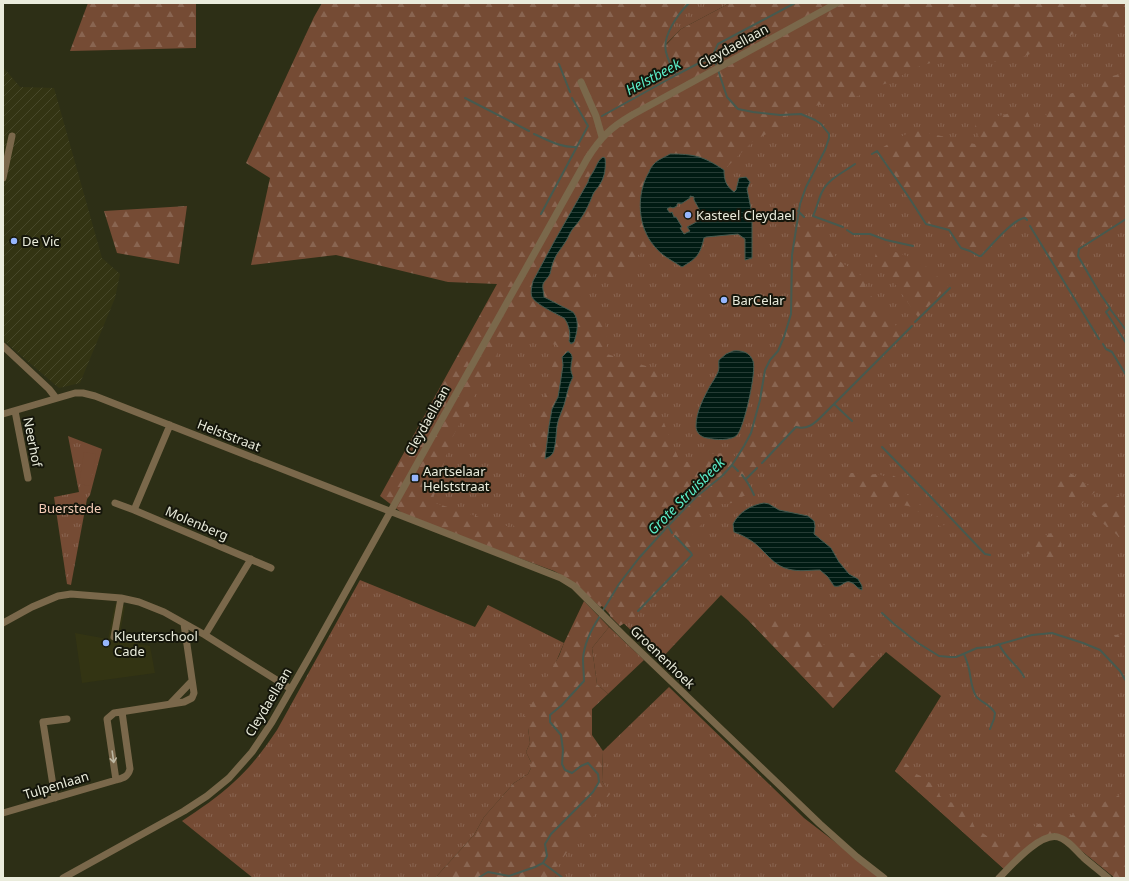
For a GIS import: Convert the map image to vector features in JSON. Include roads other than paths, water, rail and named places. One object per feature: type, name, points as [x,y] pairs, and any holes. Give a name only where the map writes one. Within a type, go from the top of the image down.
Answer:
[{"type":"street","name":"Cleydaellaan","points":[[64,878],[184,811],[212,792],[228,778],[252,752],[272,722],[291,689],[587,158],[602,136],[622,121],[837,3]]},
{"type":"street","points":[[581,82],[596,116],[602,136]]},
{"type":"street","points":[[3,178],[12,136]]},
{"type":"street","points":[[3,346],[49,389],[56,398]]},
{"type":"street","name":"Helststraat","points":[[3,414],[75,393],[83,393],[170,425],[390,511]]},
{"type":"street","name":"Neerhof","points":[[15,411],[28,478]]},
{"type":"street","points":[[134,510],[170,425]]},
{"type":"street","name":"Molenberg","points":[[115,503],[271,568]]},
{"type":"street","name":"Groenenhoek","points":[[390,511],[561,578],[574,586],[820,824],[884,878]]},
{"type":"street","points":[[205,635],[251,559]]},
{"type":"street","points":[[3,623],[58,596],[71,594],[121,598],[139,602],[164,612],[205,635],[291,689]]},
{"type":"street","points":[[114,637],[121,598]]},
{"type":"street","points":[[122,712],[130,770],[126,777],[116,780],[108,719],[114,713],[184,702],[192,698],[194,693],[184,624]]},
{"type":"street","points":[[169,704],[192,681]]},
{"type":"street","points":[[55,798],[43,722],[67,719]]},
{"type":"street","name":"Tulpenlaan","points":[[3,813],[116,780]]},
{"type":"street","points":[[999,878],[1041,840],[1053,836],[1059,837],[1067,842],[1108,878]]},
{"type":"waterway","points":[[676,75],[666,52],[666,39],[676,19],[689,3]]},
{"type":"waterway","name":"Grote Struisbeek","points":[[602,612],[619,584],[639,558],[696,497],[722,476],[732,465],[751,433],[760,400],[765,370],[770,360],[778,351],[784,337],[791,314],[792,255],[800,204],[806,187],[825,150],[829,134],[821,124],[801,114],[780,115],[738,109],[727,97],[713,55],[718,44],[795,3]]},
{"type":"waterway","name":"Helstbeek","points":[[602,116],[676,75],[701,62],[713,58]]},
{"type":"waterway","points":[[559,64],[570,92]]},
{"type":"waterway","points":[[465,98],[529,131]]},
{"type":"waterway","points":[[541,214],[588,126],[572,98]]},
{"type":"waterway","points":[[534,134],[560,145],[576,147]]},
{"type":"waterway","points":[[872,154],[877,151],[926,224],[949,230],[961,248],[979,256],[981,256],[1002,234],[1020,219],[1025,218],[1027,220]]},
{"type":"waterway","points":[[843,227],[813,216],[821,195],[828,183],[855,164]]},
{"type":"waterway","name":"Grote Struisbeek","points":[[798,211],[804,217]]},
{"type":"waterway","points":[[1126,219],[1079,249],[1078,256],[1110,308],[1106,312],[1126,343]]},
{"type":"waterway","points":[[1030,226],[1099,339]]},
{"type":"waterway","points":[[847,230],[853,234],[870,234],[886,240],[913,246]]},
{"type":"waterway","points":[[915,322],[950,288]]},
{"type":"waterway","points":[[1110,309],[1126,330]]},
{"type":"waterway","points":[[762,463],[796,427],[804,428],[818,420],[912,326]]},
{"type":"waterway","points":[[1103,344],[1106,349],[1112,352],[1126,375]]},
{"type":"waterway","points":[[834,404],[852,421]]},
{"type":"waterway","points":[[882,447],[985,554],[990,555]]},
{"type":"waterway","points":[[732,465],[738,471]]},
{"type":"waterway","points":[[746,479],[757,468]]},
{"type":"waterway","points":[[742,475],[754,495]]},
{"type":"waterway","name":"Grote Struisbeek","points":[[668,526],[672,533]]},
{"type":"waterway","points":[[638,611],[692,555],[675,536]]},
{"type":"waterway","points":[[882,613],[918,643],[939,656],[956,657],[977,648],[990,647],[1032,635],[1052,633],[1100,650],[1120,671],[1126,681]]},
{"type":"waterway","name":"Grote Struisbeek","points":[[478,878],[488,872],[509,876],[543,863],[547,856],[545,844],[551,834],[593,792],[599,782],[598,774],[588,763],[572,773],[565,770],[562,764],[563,750],[561,735],[550,722],[550,715],[562,705],[584,681],[583,659],[585,648],[591,631],[600,616]]},
{"type":"waterway","points":[[999,644],[1024,677]]},
{"type":"waterway","points":[[964,654],[969,667],[974,693],[995,713],[990,729]]},
{"type":"waterway","points":[[543,863],[563,878]]},
{"type":"place","name":"Kasteel Cleydael","points":[[688,215]]},
{"type":"place","name":"De Vic","points":[[14,241]]},
{"type":"place","name":"BarCelar","points":[[724,300]]},
{"type":"place","name":"Aartselaar Helststraat","points":[[415,478]]},
{"type":"place","name":"Kleuterschool Cade","points":[[106,643]]},
{"type":"park label","name":"Buerstede","points":[[70,508]]}]
